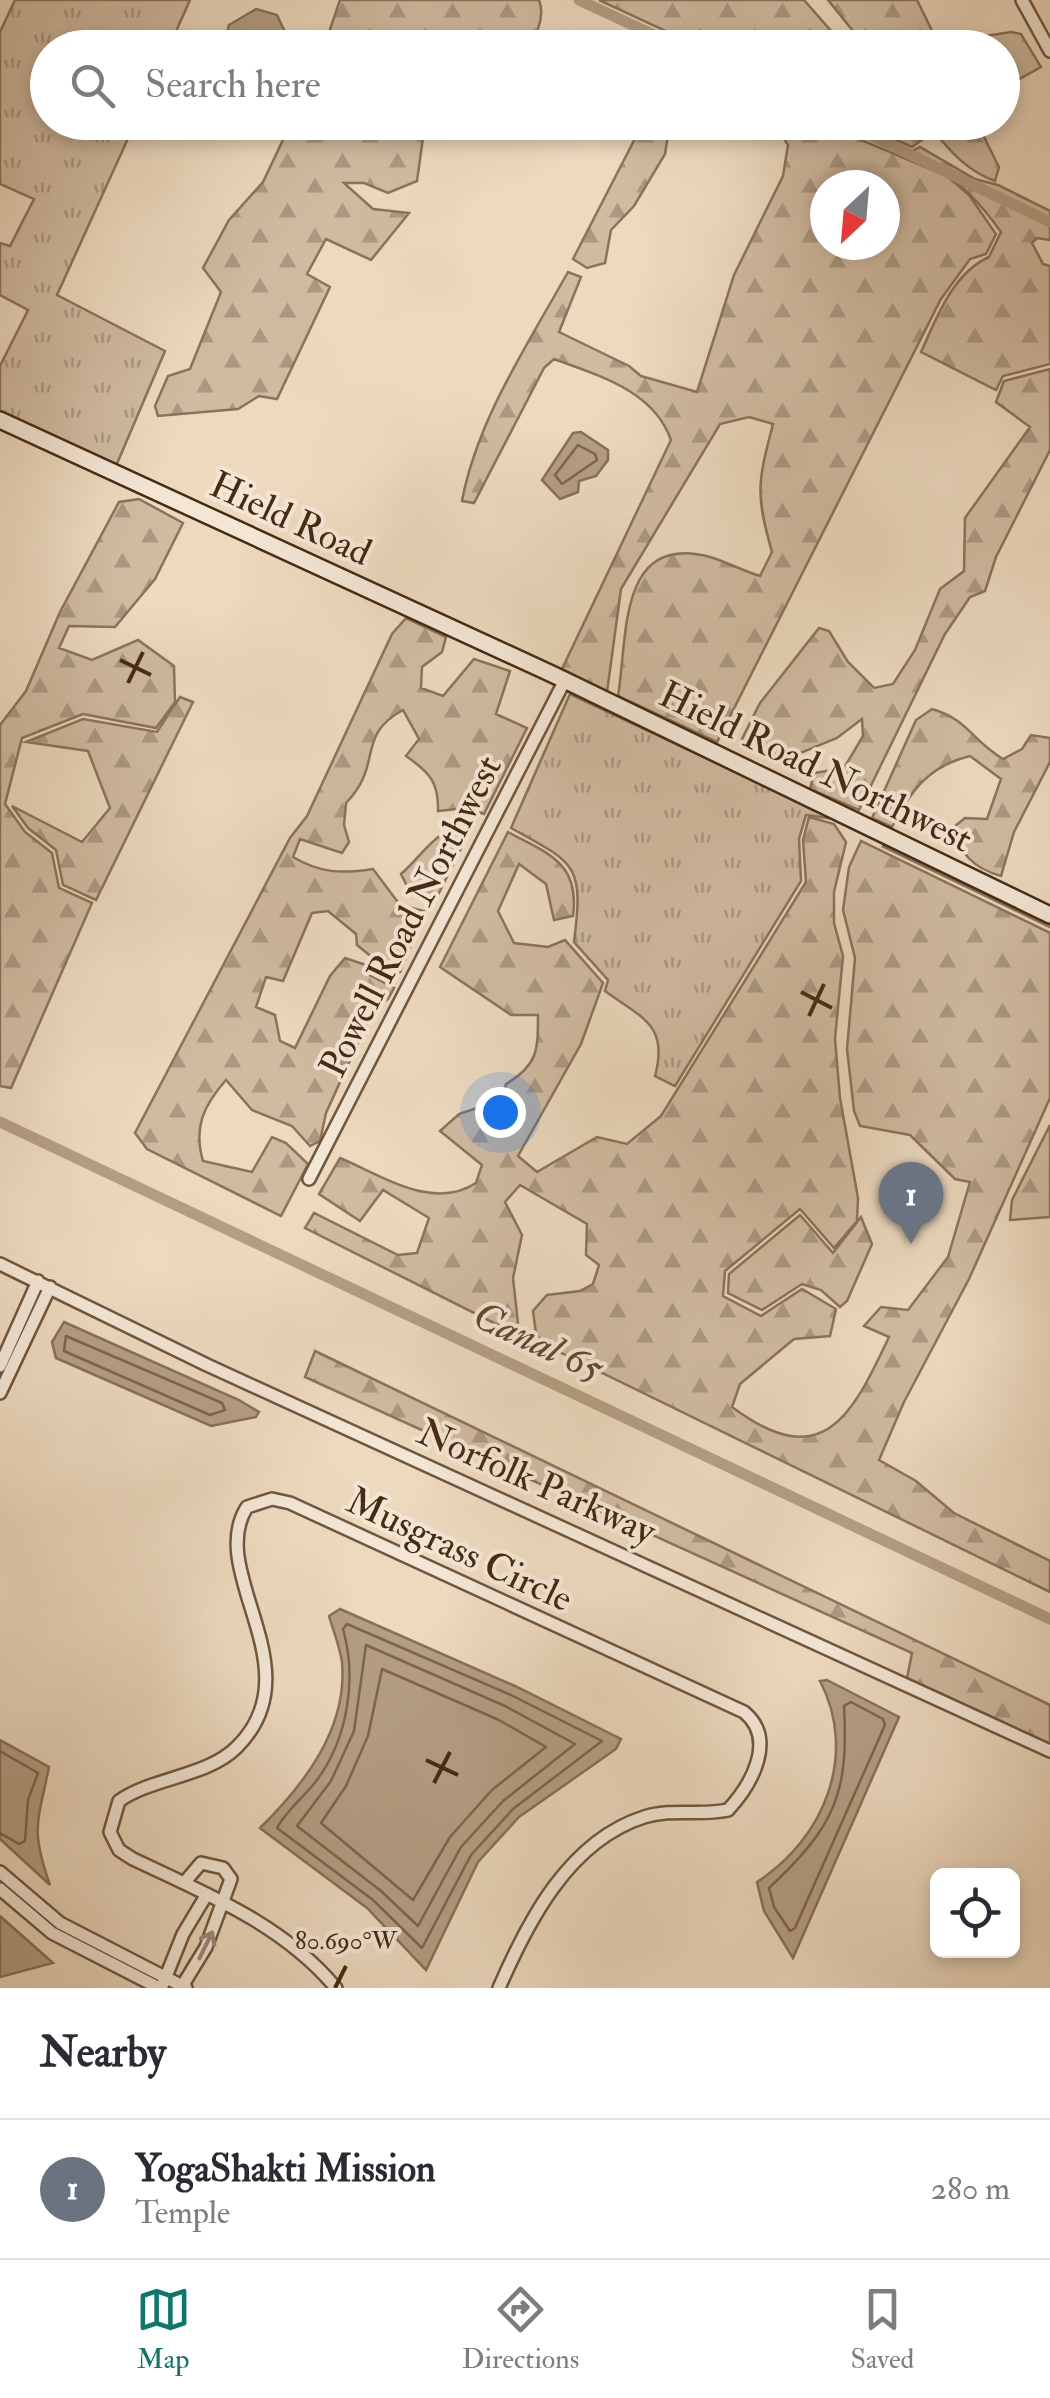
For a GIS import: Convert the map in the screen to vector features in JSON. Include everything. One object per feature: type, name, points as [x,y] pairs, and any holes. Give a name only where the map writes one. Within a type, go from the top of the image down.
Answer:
[{"type":"street","points":[[1022,0],[1050,51]]},
{"type":"street","name":"Hield Road","points":[[0,420],[560,677]]},
{"type":"street","name":"Hield Road Northwest","points":[[560,677],[1050,915]]},
{"type":"street","name":"Powell Road Northwest","points":[[309,1179],[560,677]]},
{"type":"street","name":"Norfolk Parkway","points":[[0,1264],[207,1365],[1050,1751]]},
{"type":"street","points":[[0,1366],[44,1284]]},
{"type":"street","points":[[0,1394],[44,1284]]},
{"type":"street","name":"Musgrass Circle","points":[[336,1988],[284,1940],[224,1902],[120,1850],[110,1832],[111,1816],[118,1801],[131,1792],[217,1761],[249,1732],[262,1706],[267,1684],[235,1535],[247,1506],[272,1499],[290,1503],[744,1712],[762,1734],[762,1750],[728,1810],[645,1816],[616,1830],[557,1880],[534,1912],[499,1988]]},
{"type":"street","points":[[0,1890],[52,1933],[162,1985],[183,1987],[206,1948],[232,1880],[223,1868],[201,1863],[184,1883]]},
{"type":"street","points":[[0,1872],[60,1923],[162,1985]]},
{"type":"street","points":[[162,1985],[183,1934],[207,1894]]},
{"type":"green space","points":[[15,0],[190,0],[177,30],[30,30],[30,140],[127,140],[57,295],[165,351],[116,466],[0,413],[0,366],[28,310],[0,295],[0,243],[10,246],[34,199],[0,184],[0,32]]},
{"type":"green space","points":[[340,0],[539,0],[541,12],[537,30],[330,30]]},
{"type":"green space","points":[[599,0],[804,0],[830,30],[663,30]]},
{"type":"green space","points":[[828,0],[917,0],[932,30],[852,30]]},
{"type":"green space","points":[[1020,34],[1021,34],[1041,67],[1020,79]]},
{"type":"green space","points":[[283,140],[423,140],[417,181],[388,193],[364,183],[344,183],[373,209],[409,213],[371,260],[326,239],[307,274],[330,287],[277,399],[259,396],[238,409],[158,416],[155,406],[168,376],[190,369],[221,292],[203,268],[229,220],[263,182]]},
{"type":"green space","points":[[634,140],[667,140],[665,154],[634,206],[611,230],[605,263],[587,268],[573,259]]},
{"type":"green space","points":[[785,140],[861,140],[947,176],[969,195],[996,234],[986,254],[970,259],[941,299],[717,742],[618,696],[627,620],[643,575],[658,560],[680,553],[710,557],[760,576],[772,552],[760,488],[773,424],[749,417],[720,424],[621,589],[607,692],[562,669],[671,440],[663,423],[639,397],[554,359],[544,368],[474,503],[462,501],[479,441],[492,412],[568,272],[581,277],[559,332],[629,366],[641,376],[697,392],[734,275],[783,176],[788,145]]},
{"type":"green space","points":[[878,140],[910,152],[920,147],[975,179],[998,185],[1050,211],[1050,240],[1037,238],[1032,243],[1043,264],[1050,266],[1050,364],[1003,376],[996,390],[921,352],[956,285],[976,264],[989,257],[1001,232],[965,189],[908,152]]},
{"type":"green space","points":[[897,140],[922,140],[912,147]]},
{"type":"green space","points":[[941,140],[986,140],[999,167],[995,181],[965,164]]},
{"type":"green space","points":[[1050,369],[1050,450],[996,557],[985,591],[970,597],[945,634],[859,810],[810,789],[814,773],[844,768],[863,736],[862,719],[837,738],[786,759],[742,739],[760,703],[819,628],[829,631],[848,662],[874,688],[893,684],[915,650],[940,589],[964,571],[965,518],[1030,427],[996,402],[1004,381]]},
{"type":"green space","points":[[139,499],[183,523],[155,579],[115,627],[69,626],[59,648],[92,660],[138,640],[174,666],[175,702],[156,728],[83,714],[22,738],[5,804],[25,832],[52,853],[59,888],[92,903],[11,1088],[0,1086],[0,725],[26,691],[60,612],[119,502]]},
{"type":"green space","points":[[406,618],[446,637],[442,652],[422,667],[421,688],[443,696],[474,659],[510,671],[496,714],[527,728],[484,814],[466,808],[438,811],[437,792],[431,779],[406,756],[419,739],[403,710],[379,730],[364,776],[346,803],[344,825],[349,842],[342,853],[300,839],[293,857],[331,871],[373,869],[400,905],[424,911],[395,976],[357,945],[356,934],[328,911],[312,913],[283,981],[266,977],[256,1007],[275,1015],[280,1041],[295,1048],[330,976],[345,958],[366,965],[370,975],[394,988],[388,999],[373,1010],[326,1113],[320,1141],[310,1146],[292,1126],[252,1110],[226,1080],[206,1108],[199,1138],[203,1161],[252,1172],[272,1137],[286,1143],[308,1164],[281,1216],[147,1149],[135,1133],[290,838],[307,816],[392,634]]},
{"type":"green space","points":[[570,694],[835,819],[806,815],[799,839],[801,881],[675,1086],[655,1076],[658,1045],[649,1024],[605,991],[608,980],[574,942],[578,896],[571,869],[550,850],[511,828]]},
{"type":"green space","points":[[180,697],[193,702],[96,900],[63,885],[56,850],[28,828],[12,806],[82,842],[110,808],[88,751],[26,742],[83,719],[157,732]]},
{"type":"green space","points":[[932,709],[954,719],[1003,759],[1022,749],[1031,735],[1050,738],[1050,762],[1014,832],[1001,876],[969,859],[957,836],[955,826],[965,818],[987,819],[1001,779],[970,756],[943,766],[923,781],[892,827],[872,818],[916,720]]},
{"type":"green space","points":[[809,817],[834,824],[846,842],[834,892],[834,923],[843,956],[835,1039],[840,1098],[858,1198],[857,1221],[834,1248],[800,1209],[725,1271],[723,1296],[761,1316],[802,1289],[836,1309],[830,1336],[794,1339],[740,1384],[732,1407],[763,1427],[789,1436],[811,1436],[830,1428],[861,1392],[889,1337],[864,1326],[881,1307],[908,1310],[948,1257],[970,1182],[955,1179],[910,1135],[860,1126],[854,1111],[847,1049],[855,958],[843,910],[849,867],[861,841],[1050,933],[1050,1098],[969,1279],[904,1402],[879,1460],[916,1481],[954,1513],[1050,1561],[1050,1592],[537,1341],[533,1311],[547,1295],[580,1291],[593,1284],[599,1265],[586,1255],[587,1224],[520,1185],[505,1202],[522,1235],[513,1278],[518,1323],[510,1331],[305,1228],[314,1213],[398,1255],[417,1253],[429,1218],[383,1190],[360,1221],[319,1194],[340,1158],[425,1192],[460,1191],[476,1183],[482,1165],[440,1131],[459,1114],[503,1099],[506,1084],[534,1056],[538,1015],[511,1015],[440,967],[508,832],[558,862],[566,871],[574,898],[573,916],[554,920],[546,884],[519,864],[498,911],[514,943],[548,947],[565,940],[603,983],[581,1044],[518,1156],[537,1172],[597,1137],[627,1144],[661,1116],[806,882],[803,840]]},
{"type":"green space","points":[[473,824],[436,899],[410,892],[401,874],[441,835]]},
{"type":"green space","points":[[882,846],[894,847],[1050,921],[1050,927]]},
{"type":"green space","points":[[1050,1125],[1050,1217],[1010,1220],[1012,1200]]},
{"type":"green space","points":[[800,1215],[833,1253],[861,1217],[872,1244],[847,1301],[840,1307],[821,1290],[802,1284],[762,1310],[728,1293],[729,1274]]},
{"type":"green space","points":[[315,1351],[1050,1705],[1050,1744],[907,1678],[912,1653],[305,1377]]},
{"type":"water","points":[[256,9],[277,15],[284,30],[228,30],[229,25]]},
{"type":"water","points":[[581,432],[608,450],[608,460],[596,476],[579,481],[578,492],[560,499],[542,480],[573,433]]},
{"type":"water","points":[[64,1322],[259,1412],[256,1417],[211,1426],[56,1358],[52,1342]]},
{"type":"water","points":[[340,1609],[515,1686],[621,1739],[616,1749],[519,1817],[478,1862],[426,1970],[367,1908],[260,1828],[307,1774],[330,1732],[338,1710],[342,1662],[329,1616]]},
{"type":"water","points":[[827,1680],[899,1717],[793,1958],[764,1911],[757,1882],[801,1842],[828,1792],[835,1765],[836,1737],[820,1681]]},
{"type":"water","points":[[0,1740],[49,1767],[38,1837],[50,1885],[0,1839]]},
{"type":"water","points":[[0,1916],[53,1963],[0,1977]]},
{"type":"waterway","points":[[579,0],[643,30]]},
{"type":"waterway","points":[[880,140],[1050,222]]},
{"type":"waterway","name":"Canal 65","points":[[0,1122],[1050,1619]]},
{"type":"place","name":"YogaShakti Mission","points":[[911,1244]]}]
